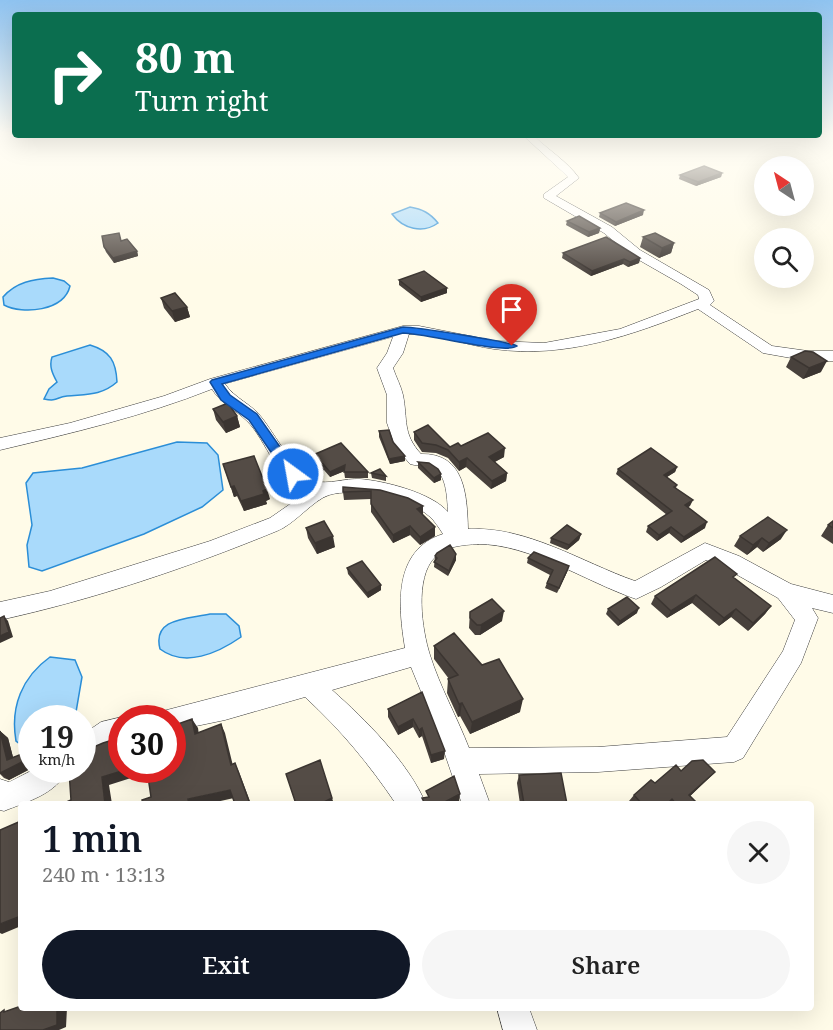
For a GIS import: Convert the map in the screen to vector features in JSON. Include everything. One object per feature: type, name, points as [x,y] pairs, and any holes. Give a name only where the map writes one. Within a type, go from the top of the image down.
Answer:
[{"type":"street","points":[[0,444],[71,428],[170,400],[216,382],[403,330],[419,330],[495,345],[544,348],[624,333],[706,301],[704,293],[636,253],[608,230],[548,196],[569,181]]},
{"type":"street","points":[[698,303],[768,350],[808,356],[833,356]]},
{"type":"street","points":[[403,330],[395,353],[385,368],[395,396],[396,423],[404,446],[416,459],[436,460],[449,472],[459,498],[458,538]]},
{"type":"street","points":[[216,382],[225,397],[253,417],[293,474],[306,486],[324,489],[360,486],[415,498],[436,512],[458,538]]},
{"type":"street","points":[[3,611],[150,570],[218,547],[278,523],[324,489]]},
{"type":"street","points":[[475,801],[418,656],[412,626],[410,593],[416,562],[435,543],[458,538],[488,536],[512,541],[604,580],[636,590],[655,582],[687,559],[705,550],[786,592],[833,604]]},
{"type":"street","points":[[461,761],[513,763],[589,761],[734,749],[793,656],[807,618],[786,592]]},
{"type":"street","points":[[186,716],[225,708],[418,656]]},
{"type":"street","points":[[309,685],[347,719],[378,754],[410,801]]},
{"type":"street","points":[[0,792],[4,798],[38,783]]},
{"type":"street","points":[[514,1011],[520,1030]]},
{"type":"water","points":[[410,207],[425,212],[438,223],[426,228],[414,228],[402,223],[392,214]]},
{"type":"water","points":[[53,278],[64,281],[70,286],[60,301],[51,306],[21,310],[4,305],[3,297],[13,288],[32,280]]},
{"type":"water","points":[[90,345],[103,350],[111,358],[117,382],[93,394],[52,400],[44,399],[49,389],[57,382],[52,370],[52,357]]},
{"type":"water","points":[[177,442],[207,443],[218,455],[223,490],[202,507],[144,534],[42,571],[29,567],[27,545],[32,525],[26,483],[33,473],[82,468]]},
{"type":"water","points":[[210,614],[226,614],[239,626],[241,637],[212,653],[191,658],[170,655],[160,649],[161,631],[166,626],[182,619]]},
{"type":"water","points":[[50,657],[75,660],[82,677],[77,705],[18,705],[18,743],[16,741],[15,716],[20,694],[25,683]]},
{"type":"building","points":[[626,203],[644,210],[616,222],[600,213]]},
{"type":"building","points":[[579,216],[600,228],[589,232],[567,221]]},
{"type":"building","points":[[119,233],[121,241],[127,239],[137,251],[113,258],[104,247],[102,236]]},
{"type":"building","points":[[655,233],[674,243],[662,248],[643,237]]},
{"type":"building","points":[[606,237],[640,258],[630,262],[624,259],[592,271],[563,253]]},
{"type":"building","points":[[424,271],[447,288],[421,297],[399,280]]},
{"type":"building","points":[[175,293],[187,307],[172,311],[161,298]]},
{"type":"building","points":[[805,351],[813,352],[827,361],[809,368],[791,357]]},
{"type":"building","points":[[228,403],[237,416],[223,422],[213,409]]},
{"type":"building","points":[[428,425],[450,447],[458,443],[461,446],[488,433],[505,448],[489,457],[507,473],[492,481],[467,458],[459,462],[448,450],[422,443],[414,432]]},
{"type":"building","points":[[389,430],[393,442],[405,456],[389,459],[379,431]]},
{"type":"building","points":[[341,443],[368,472],[344,472],[345,465],[330,472],[323,464],[309,470],[299,461]]},
{"type":"building","points":[[651,448],[677,467],[664,475],[677,485],[674,487],[693,500],[685,505],[707,522],[684,537],[671,527],[659,535],[648,526],[672,511],[618,469]]},
{"type":"building","points":[[254,456],[267,489],[263,491],[264,494],[241,501],[234,486],[231,487],[223,464]]},
{"type":"building","points":[[418,462],[429,463],[441,474],[434,478]]},
{"type":"building","points":[[380,469],[386,476],[371,473]]},
{"type":"building","points":[[343,487],[380,490],[408,498],[423,506],[417,509],[435,527],[420,537],[410,526],[393,535],[371,504],[371,491],[343,492]]},
{"type":"building","points":[[768,517],[787,530],[769,543],[762,538],[753,545],[740,536]]},
{"type":"building","points":[[324,521],[333,536],[315,543],[306,528]]},
{"type":"building","points":[[567,525],[581,534],[569,545],[551,538]]},
{"type":"building","points":[[450,545],[456,554],[449,571],[434,562],[437,553]]},
{"type":"building","points":[[534,552],[569,566],[559,588],[547,583],[553,570],[528,558]]},
{"type":"building","points":[[715,557],[737,574],[733,577],[771,606],[753,623],[736,609],[724,618],[696,595],[671,611],[655,596]]},
{"type":"building","points":[[362,561],[381,585],[367,593],[347,568]]},
{"type":"building","points":[[627,597],[639,608],[620,621],[608,609]]},
{"type":"building","points":[[492,599],[504,611],[481,625],[477,625],[470,618],[470,612]]},
{"type":"building","points":[[4,616],[9,632],[0,636],[0,618]]},
{"type":"building","points":[[454,633],[482,665],[499,659],[523,699],[472,722],[462,703],[459,704],[448,679],[458,675],[434,646]]},
{"type":"building","points":[[422,692],[445,751],[431,755],[422,728],[419,730],[413,719],[398,727],[388,709]]},
{"type":"building","points":[[192,719],[195,734],[221,724],[231,765],[235,763],[249,801],[234,801],[230,790],[188,799],[188,801],[142,801],[151,797],[149,783],[186,783],[186,721]]},
{"type":"building","points":[[0,731],[7,760],[18,756],[18,764],[0,773]]},
{"type":"building","points":[[108,741],[108,775],[102,777],[105,801],[69,801],[71,800],[70,783],[96,783],[96,746]]},
{"type":"building","points":[[320,760],[332,798],[326,801],[295,801],[286,774]]},
{"type":"building","points":[[703,760],[715,772],[689,795],[695,801],[674,801],[672,799],[670,801],[639,801],[634,795],[651,780],[655,783],[676,765],[681,771],[692,761]]},
{"type":"building","points":[[561,773],[566,801],[523,801],[519,775]]},
{"type":"building","points":[[454,776],[460,794],[447,801],[424,801],[422,798],[429,797],[426,791]]},
{"type":"building","points":[[18,822],[18,917],[0,924],[0,830]]},
{"type":"building","points":[[18,1007],[18,1011],[57,1011],[57,1025],[43,1030],[0,1030],[0,1013],[4,1010],[4,1012]]},
{"type":"route","points":[[293,474],[253,417],[225,397],[216,382],[403,330],[419,330],[495,345],[512,346]]}]
